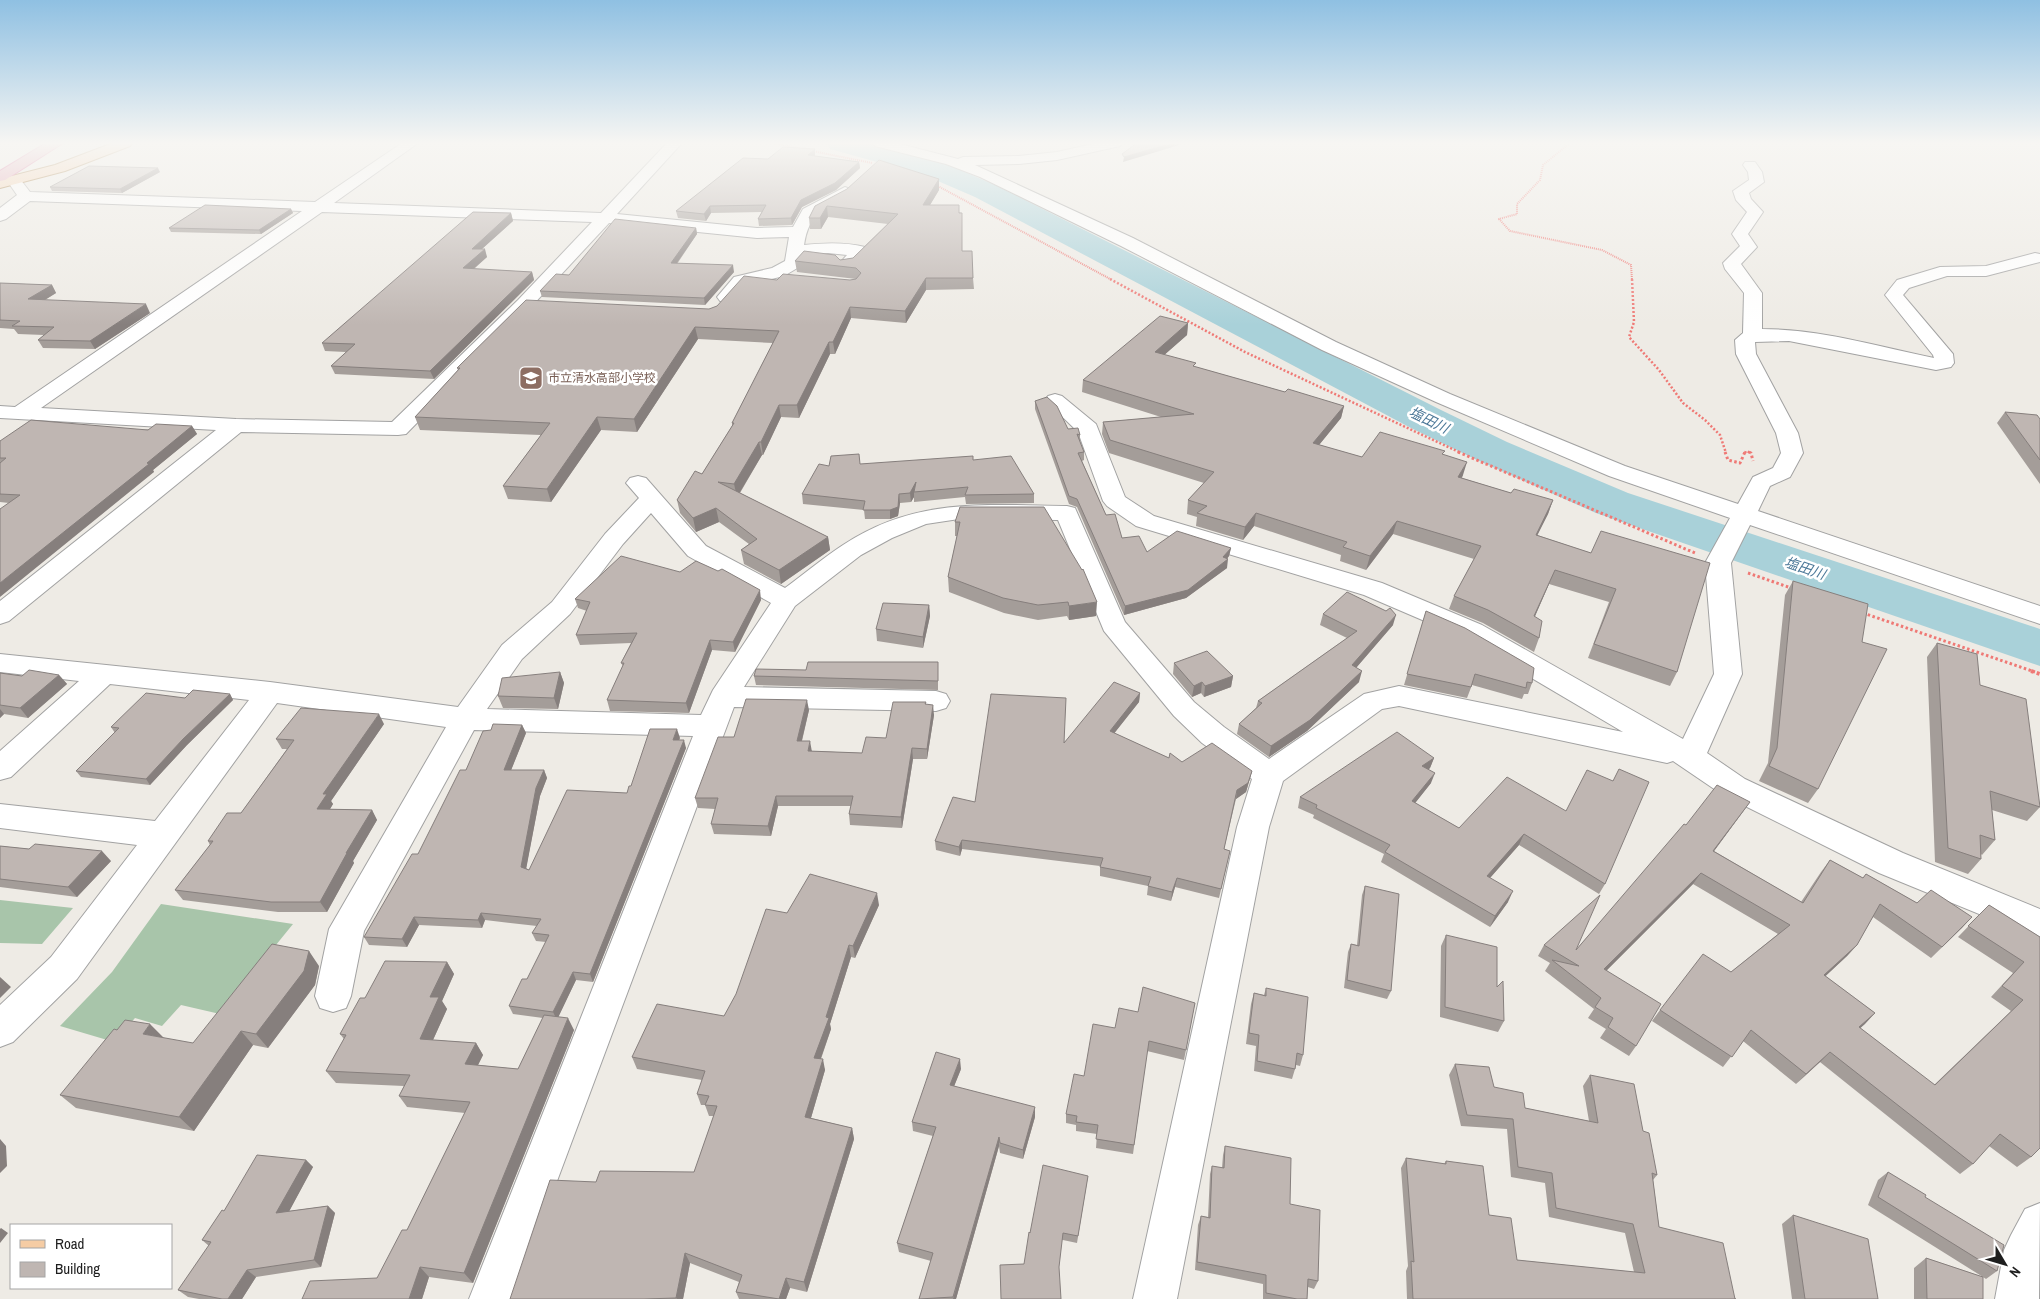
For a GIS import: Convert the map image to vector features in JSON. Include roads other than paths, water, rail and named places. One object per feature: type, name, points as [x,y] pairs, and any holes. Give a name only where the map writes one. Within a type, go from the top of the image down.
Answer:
[{"type":"street","points":[[0,216],[16,204]]},
{"type":"street","points":[[230,204],[606,218],[758,232],[798,232]]},
{"type":"street","points":[[10,413],[325,204]]},
{"type":"street","points":[[10,413],[236,425],[398,429],[534,305],[619,204]]},
{"type":"street","points":[[717,307],[740,281],[778,272],[793,263],[798,232],[809,212],[825,204]]},
{"type":"street","points":[[1047,204],[1127,242],[1329,346],[1443,398],[1617,471],[1741,519],[2040,614]]},
{"type":"street","points":[[1747,204],[1755,212],[1740,234],[1749,247],[1732,263],[1734,269],[1753,293],[1752,335]]},
{"type":"street","points":[[795,251],[828,248],[859,252],[847,265]]},
{"type":"street","points":[[1690,758],[1728,674],[1718,563],[1760,482],[1782,472],[1792,453],[1787,434],[1746,354],[1745,340],[1752,335],[1788,335],[1832,342],[1936,364],[1944,362],[1943,354],[1894,295],[1903,284],[1946,271],[1986,271],[2035,258]]},
{"type":"street","points":[[761,276],[797,280]]},
{"type":"street","points":[[1055,400],[1088,430],[1115,501],[1145,521],[1373,589],[1472,631],[1690,758],[1734,787],[1891,863],[2040,924]]},
{"type":"street","points":[[0,615],[236,425]]},
{"type":"street","points":[[333,996],[347,929],[464,719],[512,652],[561,608],[614,539],[645,491],[697,551],[786,600]]},
{"type":"street","points":[[491,1299],[717,711],[786,600],[852,550],[883,533],[921,518],[959,512],[1067,513],[1113,626],[1184,709],[1213,735],[1270,775]]},
{"type":"street","points":[[0,663],[270,692],[464,719],[717,711],[936,701]]},
{"type":"street","points":[[0,769],[104,674]]},
{"type":"street","points":[[0,1030],[64,968],[270,692]]},
{"type":"street","points":[[1155,1299],[1253,827],[1270,775],[1374,701],[1399,696],[1690,758]]},
{"type":"street","points":[[0,816],[163,835]]},
{"type":"street","points":[[2017,1299],[2026,1250],[2040,1224]]},
{"type":"waterway","name":"塩田川","points":[[1009,204],[1426,419],[1492,451],[1612,503],[2040,648]]},
{"type":"place","name":"市立清水高部小学校","points":[[531,378]]}]
